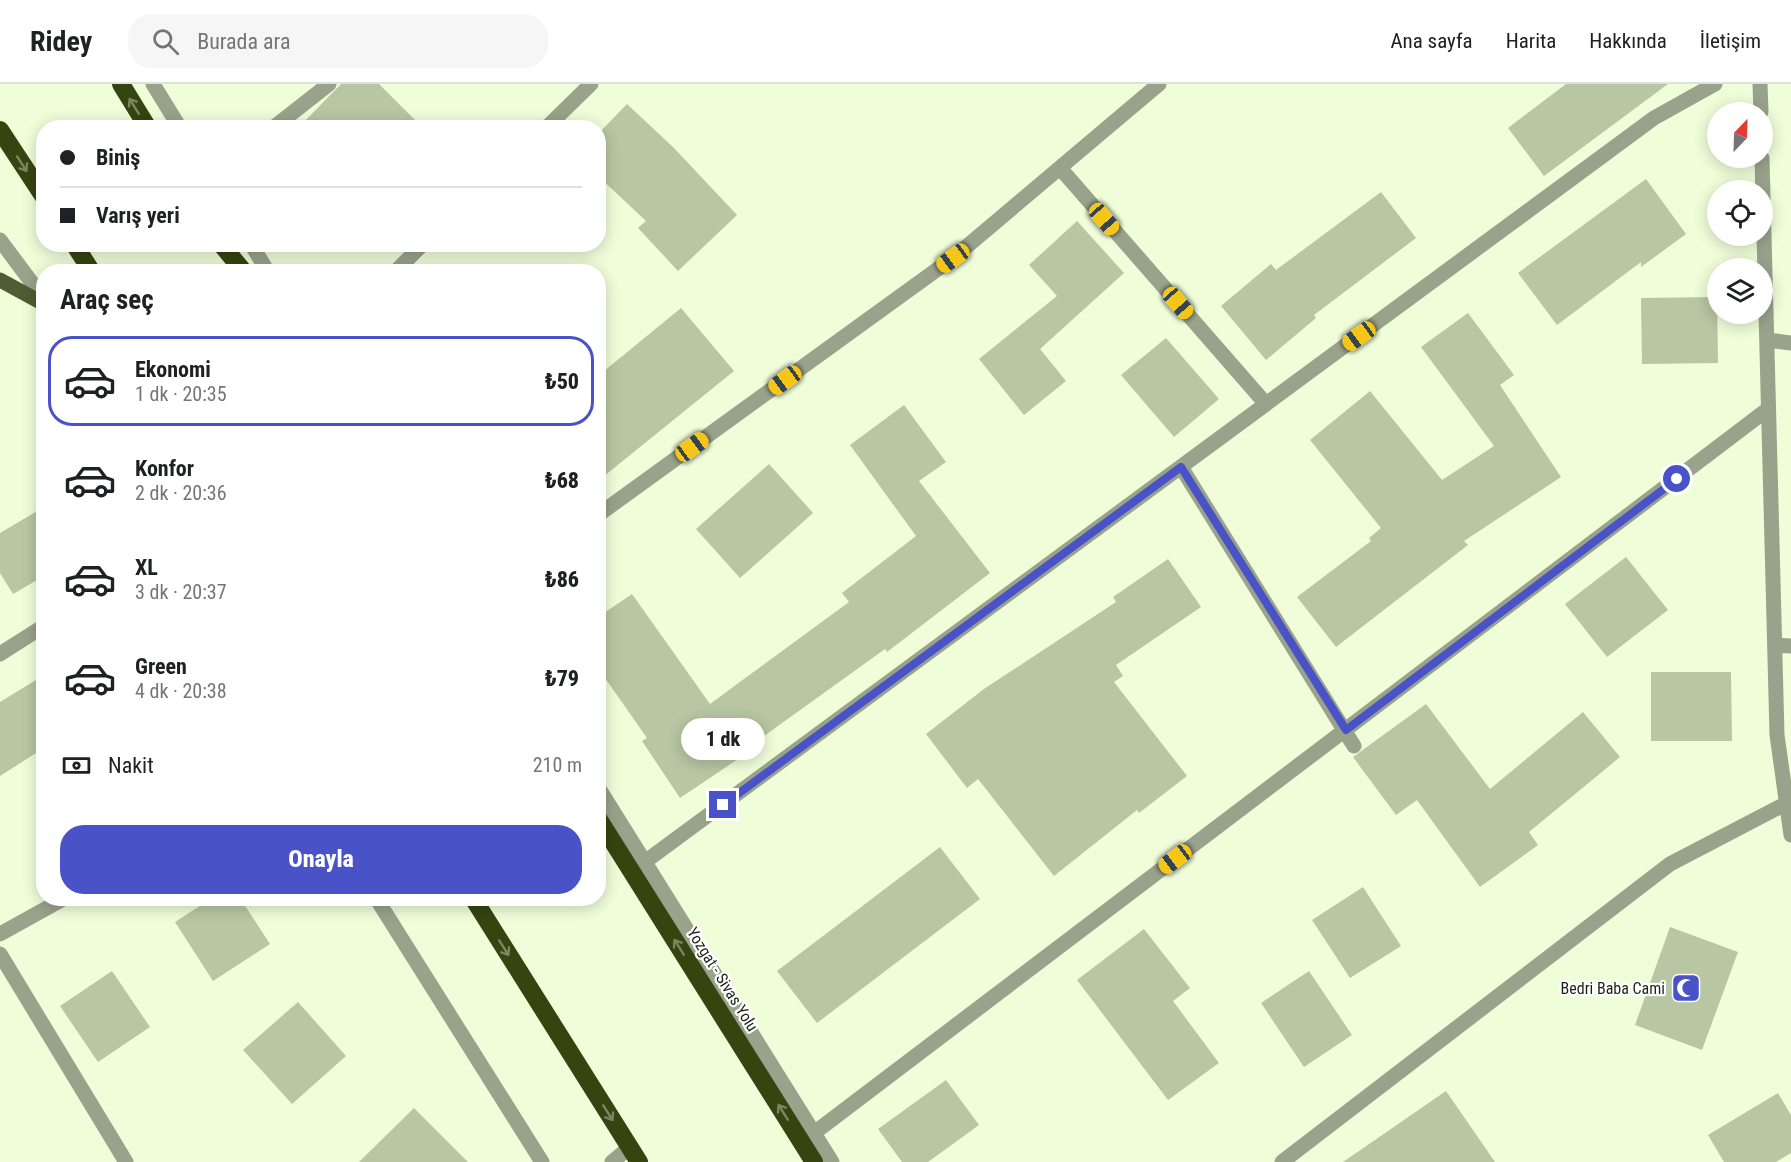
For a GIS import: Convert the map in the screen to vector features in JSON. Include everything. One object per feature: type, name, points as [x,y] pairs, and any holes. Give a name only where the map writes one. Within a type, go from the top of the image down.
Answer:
[{"type":"highway","points":[[121,84],[143,120]]},
{"type":"highway","points":[[0,130],[36,185]]},
{"type":"highway","points":[[228,252],[237,264]]},
{"type":"highway","name":"Yozgat - Sivas Yolu","points":[[606,831],[814,1162]]},
{"type":"highway","points":[[478,906],[634,1154]]},
{"type":"main road","points":[[0,280],[36,299]]},
{"type":"street","points":[[153,84],[175,120]]},
{"type":"street","points":[[283,120],[329,84]]},
{"type":"street","points":[[554,120],[591,84]]},
{"type":"street","points":[[606,509],[953,258],[1159,84]]},
{"type":"street","points":[[646,861],[1654,118],[1715,84]]},
{"type":"street","points":[[1760,84],[1761,102]]},
{"type":"street","points":[[1060,168],[1266,404]]},
{"type":"street","points":[[1762,168],[1777,735],[1791,835]]},
{"type":"street","points":[[0,240],[36,288]]},
{"type":"street","points":[[403,264],[415,252]]},
{"type":"street","points":[[1767,340],[1791,343]]},
{"type":"street","points":[[814,1133],[1768,410]]},
{"type":"street","points":[[1181,467],[1354,746]]},
{"type":"street","points":[[0,654],[36,631]]},
{"type":"street","points":[[1775,645],[1791,646]]},
{"type":"street","points":[[606,799],[832,1162]]},
{"type":"street","points":[[1282,1162],[1670,864],[1786,803]]},
{"type":"street","points":[[0,934],[51,906]]},
{"type":"street","points":[[381,906],[542,1162]]},
{"type":"street","points":[[0,954],[126,1162]]},
{"type":"street","points":[[612,1162],[634,1154]]},
{"type":"building","points":[[341,84],[379,84],[415,120],[306,120]]},
{"type":"building","points":[[1566,84],[1668,84],[1544,176],[1508,128]]},
{"type":"building","points":[[627,104],[674,148],[737,215],[678,271],[638,228],[646,221],[606,184],[606,126]]},
{"type":"building","points":[[1646,179],[1686,234],[1641,267],[1641,262],[1557,325],[1518,273]]},
{"type":"building","points":[[1381,192],[1416,238],[1314,315],[1316,318],[1266,360],[1221,306],[1271,264],[1276,270]]},
{"type":"building","points":[[1077,221],[1124,273],[1040,349],[1066,381],[1024,415],[979,359],[1057,296],[1029,265]]},
{"type":"building","points":[[1707,297],[1707,324],[1717,324],[1718,363],[1642,364],[1641,298]]},
{"type":"building","points":[[681,308],[734,371],[606,475],[606,369]]},
{"type":"building","points":[[1468,313],[1514,375],[1500,385],[1561,477],[1464,541],[1468,545],[1336,647],[1297,597],[1371,541],[1369,538],[1381,528],[1310,440],[1370,391],[1442,480],[1494,446],[1421,347]]},
{"type":"building","points":[[1166,338],[1219,399],[1174,437],[1121,375]]},
{"type":"building","points":[[904,405],[946,462],[919,481],[990,573],[887,652],[885,649],[742,752],[744,755],[680,798],[642,741],[647,738],[606,679],[606,612],[632,594],[710,704],[849,602],[842,593],[916,536],[850,445]]},
{"type":"building","points":[[769,464],[813,513],[740,578],[696,529]]},
{"type":"building","points":[[36,512],[36,581],[13,594],[0,573],[0,533]]},
{"type":"building","points":[[1626,557],[1668,610],[1607,657],[1565,604]]},
{"type":"building","points":[[1168,559],[1201,607],[1116,665],[1123,676],[1114,682],[1187,776],[1139,813],[1137,810],[1054,876],[978,779],[967,788],[926,734],[984,689],[1116,602],[1113,597]]},
{"type":"building","points":[[1651,672],[1731,672],[1732,741],[1651,741]]},
{"type":"building","points":[[36,680],[36,753],[0,776],[0,702]]},
{"type":"building","points":[[1426,704],[1490,789],[1583,712],[1620,757],[1529,832],[1538,845],[1480,887],[1417,800],[1396,815],[1353,757]]},
{"type":"building","points":[[940,847],[980,899],[817,1023],[777,971]]},
{"type":"building","points":[[1363,887],[1401,946],[1350,978],[1312,920]]},
{"type":"building","points":[[200,906],[245,906],[270,944],[213,981],[175,922]]},
{"type":"building","name":"Bedri Baba Cami","points":[[1670,927],[1738,952],[1702,1050],[1635,1025]]},
{"type":"building","points":[[1144,929],[1190,988],[1173,1001],[1219,1063],[1168,1100],[1077,980]]},
{"type":"building","points":[[112,971],[150,1027],[98,1062],[60,1006]]},
{"type":"building","points":[[1309,971],[1352,1035],[1304,1067],[1261,1003]]},
{"type":"building","points":[[298,1002],[346,1056],[292,1104],[243,1050]]},
{"type":"building","points":[[946,1080],[979,1125],[928,1162],[902,1162],[878,1129]]},
{"type":"building","points":[[1446,1091],[1495,1162],[1343,1162]]},
{"type":"building","points":[[1778,1093],[1791,1115],[1791,1153],[1776,1162],[1724,1162],[1708,1135]]},
{"type":"building","points":[[414,1108],[468,1162],[359,1162]]},
{"type":"place","name":"Bedri Baba Cami","points":[[1686,988]]},
{"type":"route","points":[[723,805],[1181,467],[1346,730],[1677,479]]}]
